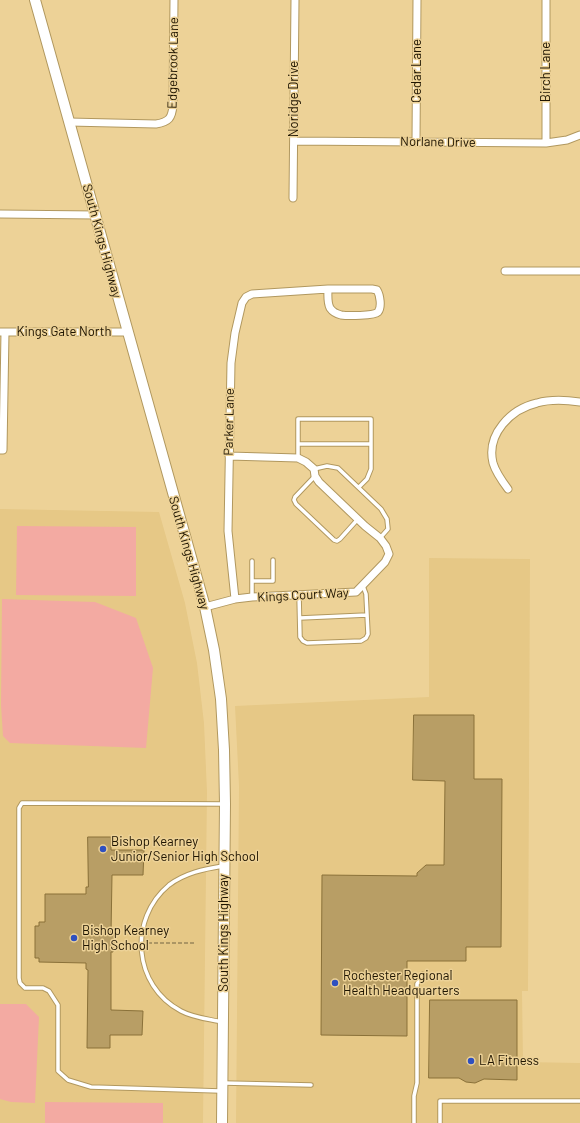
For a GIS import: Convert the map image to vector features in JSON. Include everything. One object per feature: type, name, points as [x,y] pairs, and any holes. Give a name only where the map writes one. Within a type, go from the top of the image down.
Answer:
[{"type":"main road","name":"South Kings Highway","points":[[35,0],[205,607],[214,650],[221,699],[225,804],[222,1123]]},
{"type":"street","name":"Edgebrook Lane","points":[[69,122],[156,124],[168,120],[171,116],[173,105],[174,0]]},
{"type":"street","name":"Noridge Drive","points":[[293,198],[295,0]]},
{"type":"street","name":"Cedar Lane","points":[[416,142],[417,0]]},
{"type":"street","name":"Birch Lane","points":[[546,0],[546,143]]},
{"type":"street","name":"Norlane Drive","points":[[294,141],[546,143],[567,140],[580,135]]},
{"type":"street","points":[[0,214],[96,215]]},
{"type":"street","points":[[505,271],[580,271]]},
{"type":"street","name":"Parker Lane","points":[[235,599],[228,531],[228,456],[231,363],[235,333],[242,303],[246,297],[252,294],[328,289],[372,289],[377,290],[379,294],[378,312],[372,315],[340,315],[335,313],[330,308],[328,301],[328,289]]},
{"type":"street","points":[[0,450],[3,450],[3,332]]},
{"type":"street","name":"Kings Gate North","points":[[3,332],[127,332]]},
{"type":"street","points":[[508,489],[497,473],[493,462],[494,439],[504,422],[524,407],[538,403],[565,401],[580,402]]},
{"type":"street","points":[[228,456],[298,458]]},
{"type":"street","name":"Kings Court Way","points":[[235,599],[356,592],[385,562],[389,554],[386,546],[380,538],[358,520],[319,482],[306,462],[298,458]]},
{"type":"street","points":[[205,607],[235,599]]},
{"type":"lane","points":[[298,458],[298,419],[371,419],[371,470],[359,487]]},
{"type":"lane","points":[[298,444],[371,444]]},
{"type":"lane","points":[[358,520],[340,539],[337,541],[334,540],[296,504],[294,500],[295,497],[314,473],[328,466],[338,468],[381,509],[387,519],[388,529],[380,538]]},
{"type":"lane","points":[[252,581],[273,581],[273,560]]},
{"type":"lane","points":[[252,561],[252,597]]},
{"type":"lane","points":[[299,595],[300,636],[303,641],[307,643],[361,641],[366,638],[368,634],[366,594],[363,586]]},
{"type":"lane","points":[[300,618],[367,616]]},
{"type":"lane","points":[[225,804],[22,803],[19,808],[20,982],[25,988],[43,988],[49,990],[58,1005],[58,1071],[68,1080],[91,1087],[311,1085]]},
{"type":"lane","points":[[223,1023],[191,1016],[180,1011],[165,999],[158,992],[146,972],[141,943],[142,932],[152,905],[160,894],[187,874],[224,866]]},
{"type":"lane","points":[[414,1123],[414,1096],[417,1083],[417,984],[423,974]]},
{"type":"lane","points":[[440,1123],[440,1100],[580,1102]]},
{"type":"path","points":[[141,943],[196,943]]},
{"type":"shaded area","name":"Bishop Kearney Junior/Senior High School","points":[[0,509],[159,512],[185,603],[197,663],[204,723],[207,792],[203,1123],[0,1123]]},
{"type":"shaded area","points":[[17,526],[136,527],[136,596],[16,595]]},
{"type":"shaded area","points":[[429,558],[530,559],[528,991],[522,991],[523,1062],[580,1063],[580,1123],[236,1123],[239,786],[235,706],[429,697]]},
{"type":"shaded area","points":[[2,599],[95,602],[136,618],[153,668],[146,748],[10,743],[3,736],[1,705]]},
{"type":"shaded area","points":[[0,1004],[26,1004],[39,1017],[35,1103],[11,1102],[0,1099]]},
{"type":"shaded area","points":[[45,1102],[163,1103],[163,1123],[45,1123]]},
{"type":"building","points":[[414,715],[474,715],[474,779],[502,779],[501,947],[466,947],[466,961],[407,961],[407,1036],[321,1035],[322,875],[417,876],[417,873],[426,865],[444,865],[445,781],[413,780]]},
{"type":"building","name":"Bishop Kearney High School","points":[[88,837],[111,837],[111,850],[144,850],[143,875],[112,875],[111,934],[114,934],[114,943],[113,952],[111,952],[111,1010],[143,1011],[142,1035],[110,1035],[110,1048],[87,1048],[88,970],[86,969],[86,963],[39,962],[39,958],[35,958],[35,926],[39,926],[39,922],[45,922],[45,894],[86,894],[86,887],[88,887]]},
{"type":"building","points":[[430,1000],[517,1000],[517,1080],[484,1079],[475,1083],[466,1082],[459,1078],[429,1078]]},
{"type":"place","name":"Bishop Kearney Junior/Senior High School","points":[[103,849]]},
{"type":"place","name":"Bishop Kearney High School","points":[[74,938]]},
{"type":"place","name":"Rochester Regional Health Headquarters","points":[[335,983]]},
{"type":"place","name":"LA Fitness","points":[[471,1061]]}]
